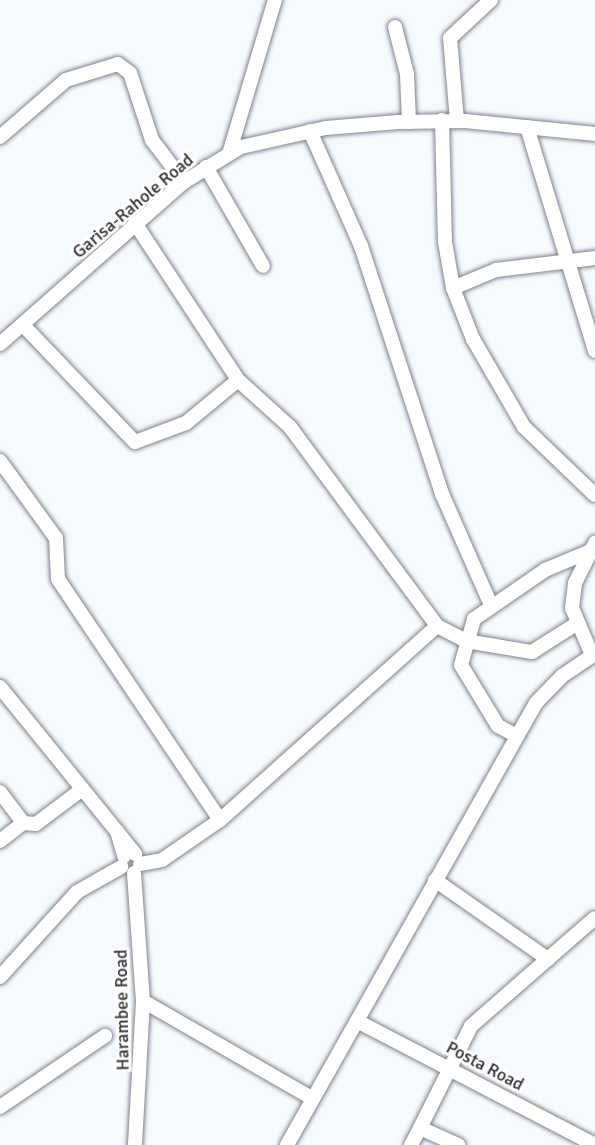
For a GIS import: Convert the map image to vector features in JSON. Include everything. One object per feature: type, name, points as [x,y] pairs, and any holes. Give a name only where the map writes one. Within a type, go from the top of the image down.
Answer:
[{"type":"street","points":[[229,154],[275,0]]},
{"type":"street","points":[[458,121],[450,38],[491,0]]},
{"type":"street","points":[[394,27],[407,74],[409,122]]},
{"type":"street","points":[[0,137],[66,80],[118,63],[130,73],[152,140],[184,182]]},
{"type":"street","points":[[442,120],[445,242],[453,288],[498,390],[524,427],[592,486]]},
{"type":"street","name":"Garisa-Rahole Road","points":[[0,344],[184,182],[229,154],[310,131],[442,120],[595,134]]},
{"type":"street","points":[[526,127],[564,261],[595,351]]},
{"type":"street","points":[[310,131],[361,246],[442,494],[490,603]]},
{"type":"street","points":[[206,167],[263,266]]},
{"type":"street","points":[[135,223],[238,380],[290,427],[436,626],[466,641],[532,652],[576,624]]},
{"type":"street","points":[[453,288],[496,270],[595,258]]},
{"type":"street","points":[[23,325],[135,442],[186,423],[238,380]]},
{"type":"street","points":[[0,461],[56,538],[58,579],[220,820]]},
{"type":"street","points":[[517,736],[498,726],[461,664],[474,619],[490,603],[592,547]]},
{"type":"street","points":[[287,1145],[517,736],[546,690],[593,655],[576,624],[575,583],[592,547]]},
{"type":"street","points":[[0,977],[77,892],[131,863],[162,860],[220,820],[436,626]]},
{"type":"street","name":"Harambee Road","points":[[0,687],[81,790],[117,831],[131,863],[143,1001],[135,1145]]},
{"type":"street","points":[[0,841],[23,823],[36,824],[81,790]]},
{"type":"street","points":[[0,792],[23,823]]},
{"type":"street","points":[[435,880],[548,959]]},
{"type":"street","points":[[411,1145],[471,1026],[595,918]]},
{"type":"street","points":[[143,1001],[312,1098]]},
{"type":"street","name":"Posta Road","points":[[357,1021],[449,1066],[595,1144]]},
{"type":"street","points":[[0,1107],[105,1036]]},
{"type":"street","points":[[420,1128],[458,1145]]}]
